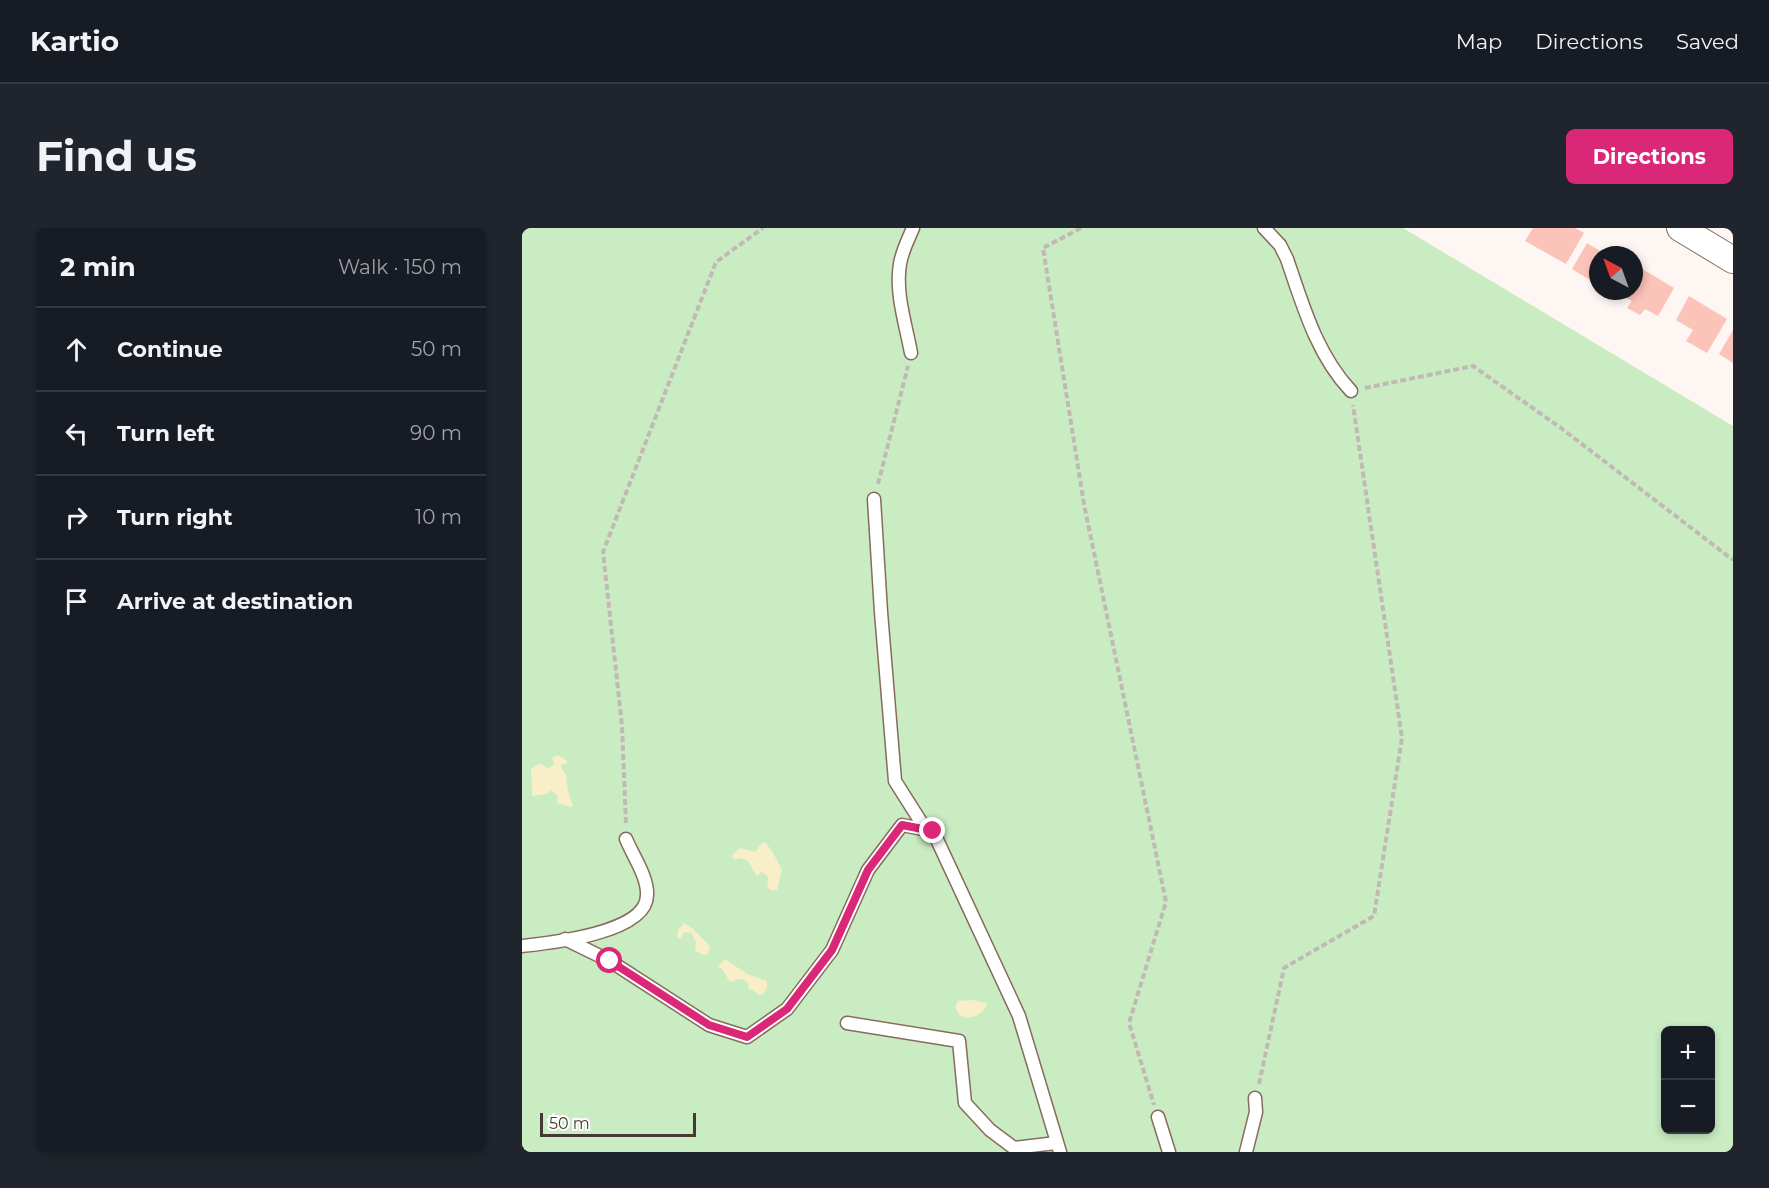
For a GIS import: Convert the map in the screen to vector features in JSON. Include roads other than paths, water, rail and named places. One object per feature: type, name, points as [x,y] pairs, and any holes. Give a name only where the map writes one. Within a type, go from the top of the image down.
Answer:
[{"type":"street","points":[[1680,228],[1733,260]]},
{"type":"lane","points":[[911,353],[898,285],[903,249],[913,228]]},
{"type":"lane","points":[[1264,228],[1280,245],[1287,260],[1322,354],[1336,376],[1351,392]]},
{"type":"lane","points":[[874,499],[895,781],[926,830]]},
{"type":"lane","points":[[565,939],[610,961],[709,1025],[747,1037],[787,1009],[832,950],[868,870],[902,825],[933,831],[1019,1016],[1058,1147],[1014,1148],[990,1130],[964,1102],[959,1041],[847,1023]]},
{"type":"lane","points":[[522,946],[610,929],[626,923],[644,907],[647,889],[626,839]]},
{"type":"lane","points":[[1246,1152],[1256,1112],[1256,1098]]},
{"type":"lane","points":[[1158,1117],[1169,1152]]}]
